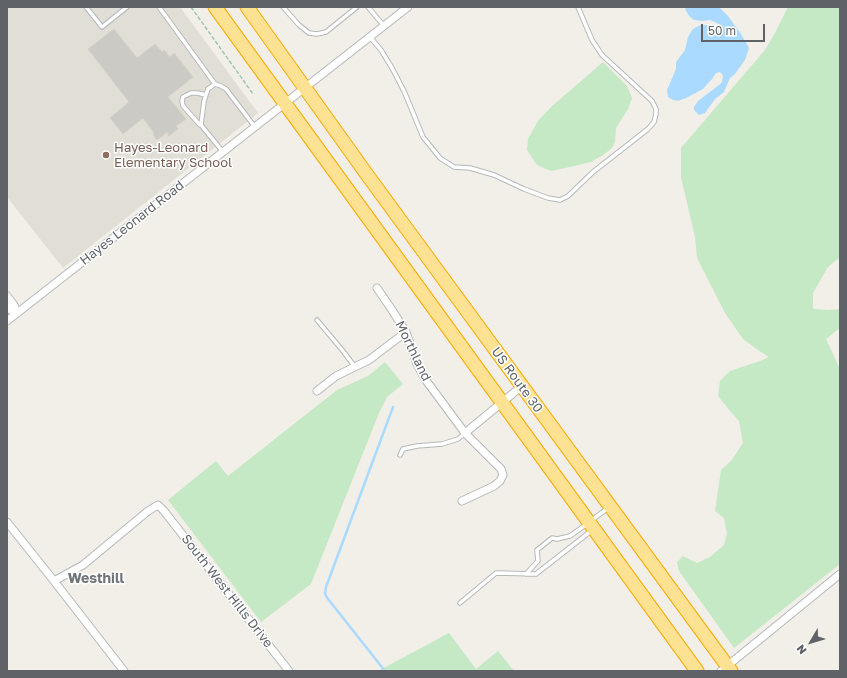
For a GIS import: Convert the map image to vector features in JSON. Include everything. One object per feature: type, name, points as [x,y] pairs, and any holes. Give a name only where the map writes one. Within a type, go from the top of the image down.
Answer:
[{"type":"highway","points":[[215,7],[697,671]]},
{"type":"highway","name":"US Route 30","points":[[247,7],[726,669]]},
{"type":"street","name":"Hayes Leonard Road","points":[[7,321],[408,7]]},
{"type":"street","name":"Morthland","points":[[377,288],[406,332],[417,364],[425,379],[465,433],[501,468],[503,474],[500,481],[494,486],[462,501]]},
{"type":"street","points":[[7,296],[14,305],[17,313]]},
{"type":"street","points":[[7,306],[9,309],[17,313]]},
{"type":"street","points":[[317,391],[336,376],[369,360],[406,332]]},
{"type":"street","points":[[465,433],[522,386]]},
{"type":"street","name":"South West Hills Drive","points":[[54,581],[83,565],[148,511],[158,505],[289,671]]},
{"type":"street","points":[[7,522],[124,671]]},
{"type":"street","points":[[726,669],[840,574]]},
{"type":"lane","points":[[86,7],[102,27],[127,7]]},
{"type":"lane","points":[[159,7],[215,84],[226,89],[255,127]]},
{"type":"lane","points":[[284,7],[309,33],[317,34],[326,32],[357,7]]},
{"type":"lane","points":[[368,7],[384,26]]},
{"type":"lane","points":[[370,37],[381,50],[392,68],[404,91],[423,137],[440,158],[454,167],[470,168],[482,171],[536,194],[560,200],[568,196],[593,172],[648,129],[654,122],[656,114],[656,109],[652,101],[602,55],[592,40],[578,7]]},
{"type":"lane","points":[[200,125],[208,89],[215,84]]},
{"type":"lane","points":[[206,95],[191,93],[183,97],[183,106],[223,152]]},
{"type":"lane","points":[[317,320],[343,350],[355,367]]},
{"type":"lane","points":[[400,455],[403,449],[442,444],[458,439],[465,433]]},
{"type":"lane","points":[[460,603],[496,573],[536,574],[592,525],[610,507]]},
{"type":"lane","points":[[526,574],[538,561],[537,550],[552,538],[557,539],[570,536],[592,525]]},
{"type":"path","points":[[191,7],[253,94]]},
{"type":"shaded area","name":"Hayes-Leonard Elementary School","points":[[7,7],[180,7],[258,113],[63,268],[7,197]]},
{"type":"green space","points":[[788,7],[840,7],[840,257],[828,267],[813,293],[813,309],[829,310],[840,308],[840,328],[826,339],[840,369],[840,564],[734,648],[679,571],[677,562],[683,556],[697,563],[710,557],[724,545],[727,534],[724,518],[715,511],[721,470],[731,461],[743,443],[739,421],[718,396],[720,381],[730,371],[769,357],[743,339],[725,313],[697,258],[695,237],[681,177],[681,148],[765,50]]},
{"type":"green space","points":[[603,62],[627,86],[632,98],[628,109],[616,128],[615,142],[612,148],[591,162],[570,167],[551,171],[537,165],[527,150],[528,139],[538,121],[551,107]]},
{"type":"green space","points":[[385,362],[403,384],[387,397],[379,413],[311,584],[261,622],[168,500],[216,461],[228,476],[337,390],[368,376]]},
{"type":"green space","points":[[449,633],[476,669],[498,651],[514,671],[378,671]]},
{"type":"water","points":[[685,7],[719,7],[728,16],[749,48],[745,60],[735,74],[730,78],[724,92],[715,99],[705,113],[699,115],[694,110],[694,107],[698,101],[722,82],[723,76],[721,73],[716,73],[703,89],[678,101],[668,97],[667,90],[676,69],[676,62],[685,50],[688,37],[692,30],[701,25],[708,25],[714,30],[721,29],[720,25],[710,20],[694,20],[690,17]]},
{"type":"building","name":"Hayes-Leonard Elementary School","points":[[114,29],[137,58],[155,44],[162,52],[164,50],[170,57],[174,53],[193,77],[168,97],[186,119],[176,126],[178,129],[169,136],[167,132],[157,140],[153,134],[154,133],[143,118],[123,134],[110,118],[129,102],[88,49]]},
{"type":"waterway","points":[[385,671],[325,594],[326,587],[393,407]]},
{"type":"place","name":"Hayes-Leonard Elementary School","points":[[106,155]]},
{"type":"district","name":"Westhill","points":[[96,579]]}]
